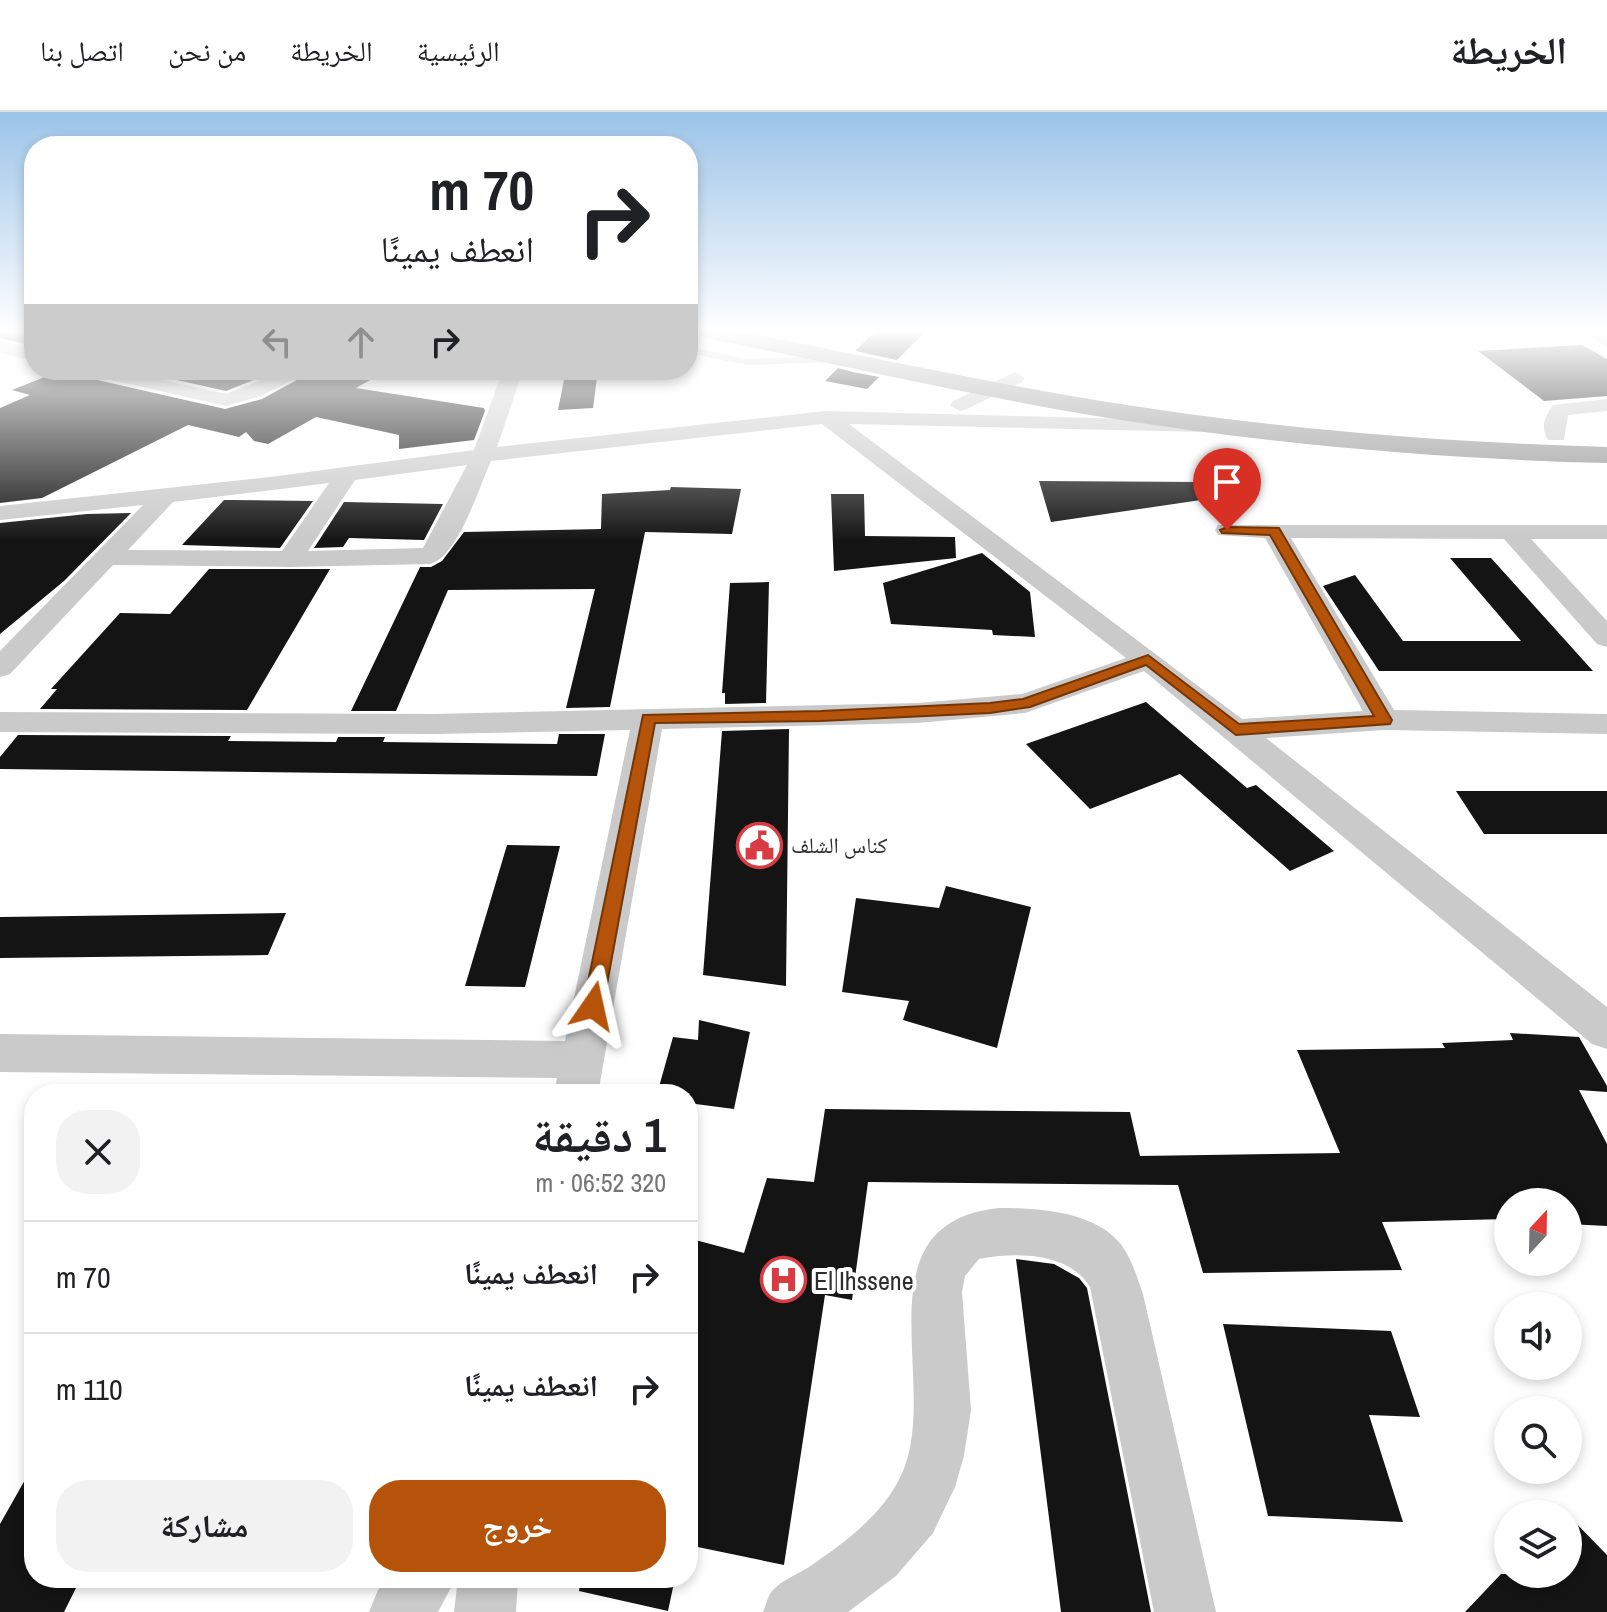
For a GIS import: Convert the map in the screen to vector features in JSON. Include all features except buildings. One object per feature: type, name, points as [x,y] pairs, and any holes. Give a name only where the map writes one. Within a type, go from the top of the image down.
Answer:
[{"type":"highway","points":[[1065,401],[1222,426],[1419,447],[1607,455]]},
{"type":"highway","points":[[1154,401],[1354,428],[1607,434]]},
{"type":"street","points":[[107,557],[421,558],[436,553],[483,455],[502,401]]},
{"type":"street","points":[[900,419],[953,407],[965,401]]},
{"type":"street","points":[[1556,435],[1554,421],[1560,409],[1607,405]]},
{"type":"street","points":[[826,417],[1148,660],[1607,1031]]},
{"type":"street","points":[[0,513],[347,474],[602,440],[826,417],[1222,426]]},
{"type":"street","points":[[290,559],[347,474]]},
{"type":"street","points":[[0,668],[167,494]]},
{"type":"street","points":[[1227,530],[1607,532]]},
{"type":"street","points":[[1274,531],[1384,720]]},
{"type":"street","points":[[1510,531],[1607,638]]},
{"type":"street","points":[[0,722],[434,724],[821,716],[990,708],[1025,703],[1148,660]]},
{"type":"street","points":[[0,1053],[579,1077],[648,718]]},
{"type":"street","points":[[1236,730],[1384,720],[1607,724]]},
{"type":"street","points":[[794,1612],[863,1567],[906,1526],[931,1478],[943,1417],[937,1289],[943,1266],[953,1249],[968,1237],[989,1233],[1071,1239],[1093,1250],[1110,1269],[1118,1294],[1185,1612]]},
{"type":"street","points":[[400,1612],[418,1588]]},
{"type":"street","points":[[485,1612],[487,1588]]},
{"type":"place","name":"كناس الشلف","points":[[760,845]]},
{"type":"place","name":"El Ihssene","points":[[783,1280]]},
{"type":"route","points":[[593,1006],[648,718],[821,716],[990,708],[1025,703],[1148,660],[1236,730],[1384,720],[1274,531],[1227,530]]}]
